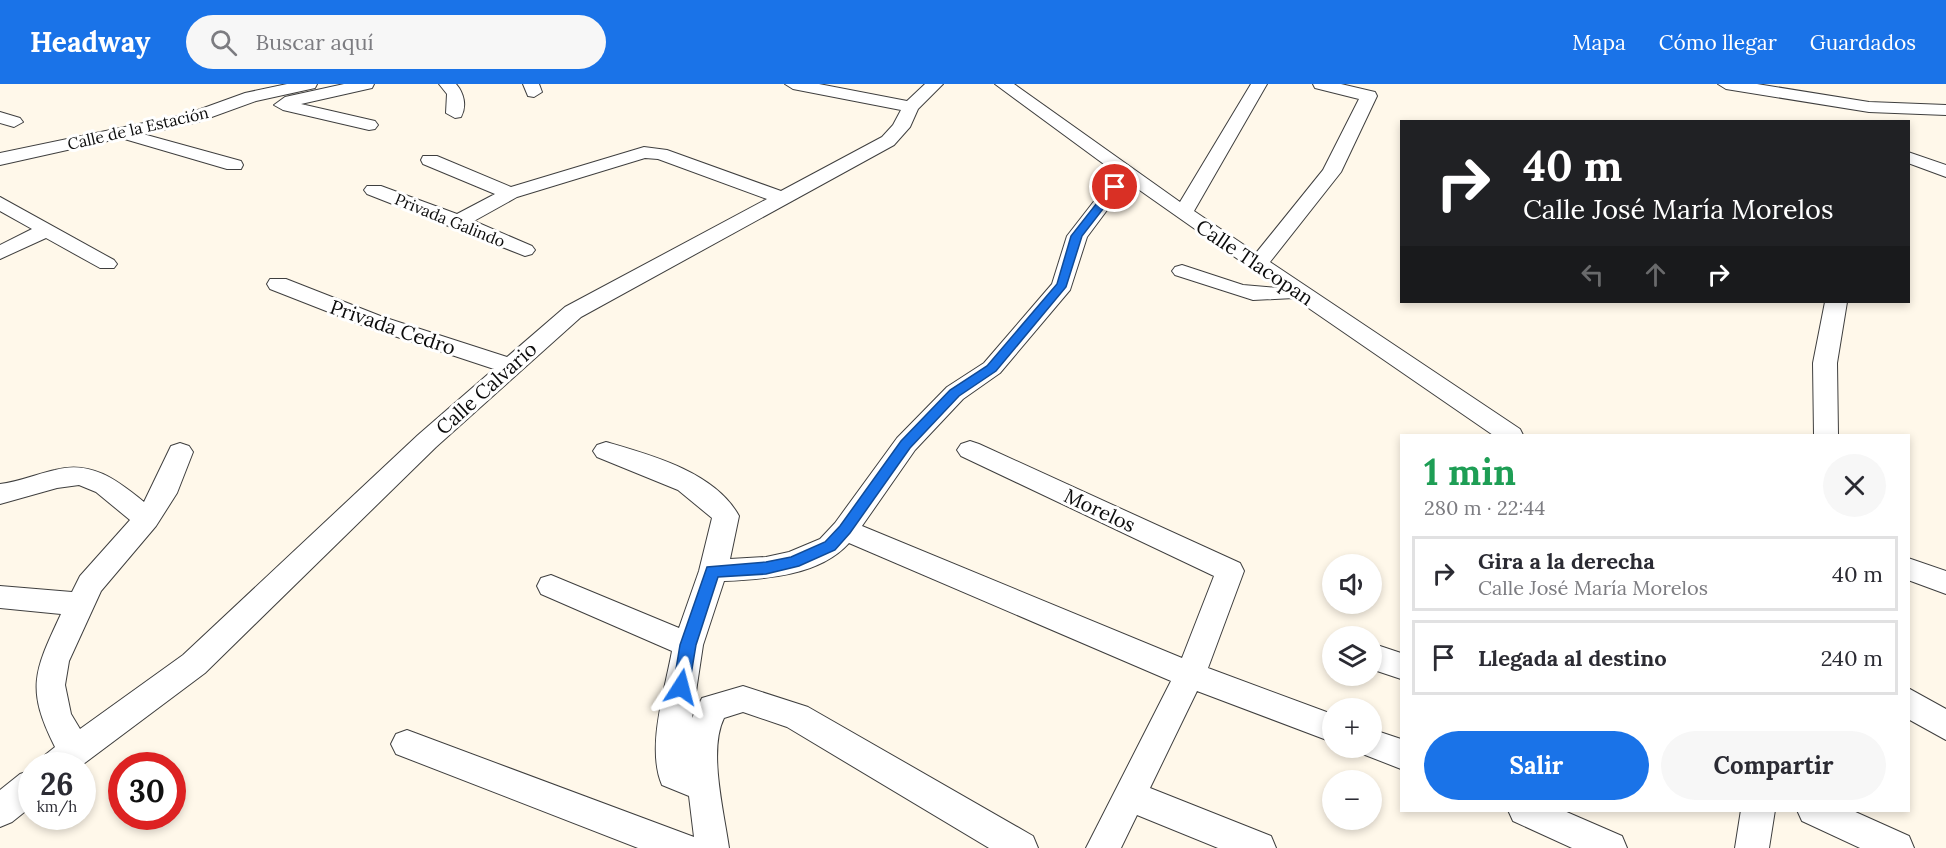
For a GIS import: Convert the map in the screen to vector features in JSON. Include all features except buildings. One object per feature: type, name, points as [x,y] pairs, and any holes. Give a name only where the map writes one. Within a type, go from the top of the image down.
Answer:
[{"type":"street","points":[[236,84],[220,99],[227,105],[277,104],[366,84]]},
{"type":"street","name":"Calle de la Estación","points":[[0,159],[192,118],[227,105],[309,84]]},
{"type":"street","points":[[447,84],[454,93],[455,112]]},
{"type":"street","points":[[793,84],[912,107]]},
{"type":"street","name":"Calle Calvario","points":[[74,752],[194,664],[427,441],[509,366],[573,312],[888,141],[901,127],[912,107],[935,84]]},
{"type":"street","name":"Calle Tlacopan","points":[[1003,84],[1183,213],[1510,434]]},
{"type":"street","points":[[1183,213],[1259,84]]},
{"type":"street","points":[[1258,264],[1332,172],[1369,96],[1321,84]]},
{"type":"street","points":[[1726,84],[1868,114],[1946,110]]},
{"type":"street","points":[[277,104],[369,126]]},
{"type":"street","points":[[123,133],[234,165]]},
{"type":"street","points":[[458,221],[510,193],[633,154],[652,152],[782,198]]},
{"type":"street","points":[[1910,158],[1946,171]]},
{"type":"street","points":[[430,160],[510,193]]},
{"type":"street","points":[[713,571],[766,568],[794,562],[830,546],[845,530],[906,444],[955,393],[992,369],[1062,285],[1077,236],[1127,171]]},
{"type":"street","name":"Privada Galindo","points":[[374,190],[458,221],[525,250]]},
{"type":"street","points":[[0,203],[107,264]]},
{"type":"street","points":[[0,253],[46,230]]},
{"type":"street","points":[[1182,271],[1259,296],[1278,297],[1299,291]]},
{"type":"street","name":"Privada Cedro","points":[[278,284],[375,322],[509,366]]},
{"type":"street","points":[[1826,434],[1825,363],[1836,303]]},
{"type":"street","name":"Morelos","points":[[970,450],[1230,571],[1190,675]]},
{"type":"street","points":[[606,451],[668,473],[716,501],[726,516],[713,571],[688,645],[671,751],[674,774],[704,787]]},
{"type":"street","points":[[64,752],[50,685],[54,661],[78,604],[90,584],[147,519],[164,493],[180,452]]},
{"type":"street","points":[[0,494],[38,487],[66,477],[90,478],[147,519]]},
{"type":"street","points":[[845,530],[1190,675],[1322,724]]},
{"type":"street","points":[[1910,570],[1946,583]]},
{"type":"street","points":[[551,586],[688,645]]},
{"type":"street","points":[[0,597],[78,604]]},
{"type":"street","points":[[1382,660],[1400,666]]},
{"type":"street","points":[[1103,848],[1190,675]]},
{"type":"street","points":[[712,848],[704,787],[701,732],[713,708],[743,699],[797,717],[1021,848]]},
{"type":"street","points":[[1910,703],[1946,726]]},
{"type":"street","points":[[407,744],[681,848]]},
{"type":"street","points":[[1382,747],[1400,754]]},
{"type":"street","points":[[1128,795],[1259,848]]},
{"type":"street","points":[[0,811],[18,796]]},
{"type":"street","points":[[1529,812],[1610,848]]},
{"type":"street","points":[[1752,848],[1758,812]]},
{"type":"street","points":[[1818,812],[1897,848]]},
{"type":"route","points":[[681,687],[688,645],[698,609],[713,571],[766,568],[794,562],[830,546],[845,530],[906,444],[955,393],[992,369],[1062,285],[1077,236],[1115,187]]}]
